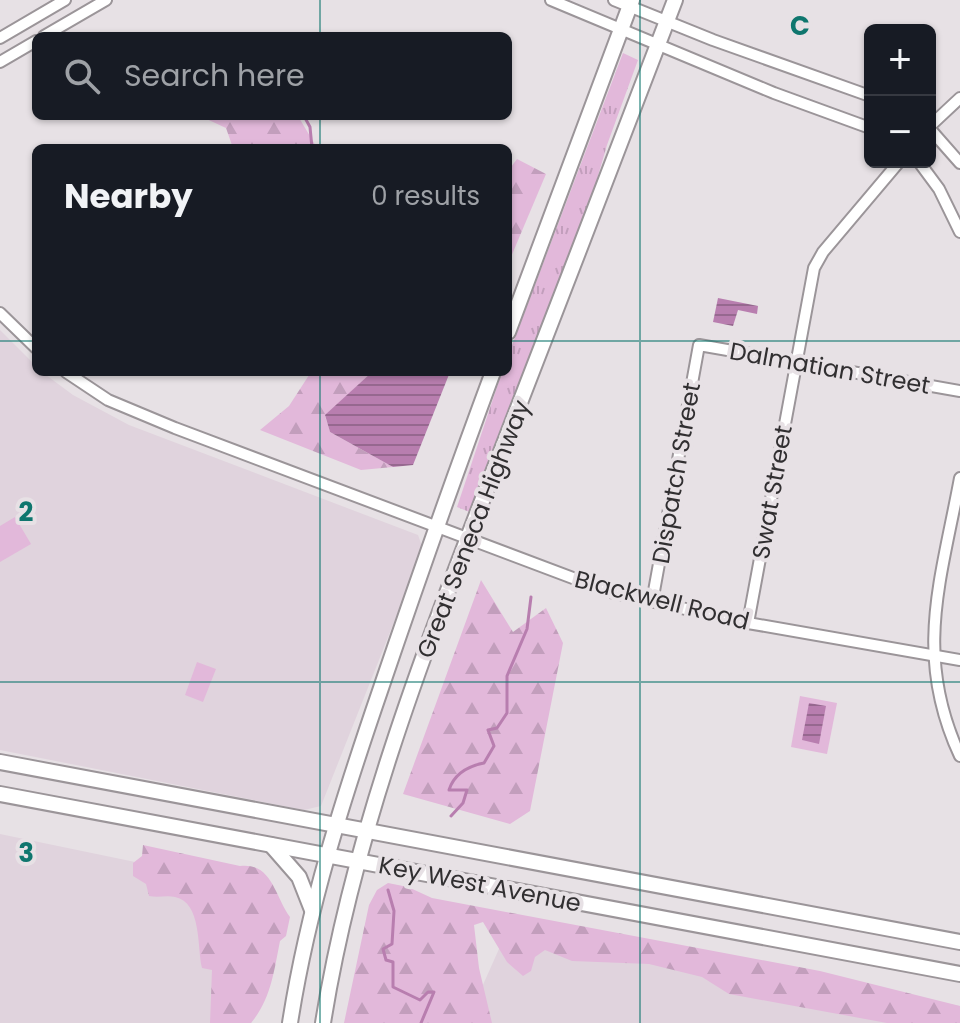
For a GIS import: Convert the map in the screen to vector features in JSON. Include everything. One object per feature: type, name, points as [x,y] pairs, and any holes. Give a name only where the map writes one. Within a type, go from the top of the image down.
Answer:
[{"type":"main road","name":"Great Seneca Highway","points":[[323,1023],[366,833],[467,540],[675,0]]},
{"type":"main road","points":[[512,321],[630,3]]},
{"type":"main road","name":"Great Seneca Highway","points":[[290,1023],[312,910],[334,826],[436,527],[492,376]]},
{"type":"main road","name":"Key West Avenue","points":[[0,762],[960,942]]},
{"type":"main road","name":"Key West Avenue","points":[[0,794],[960,974]]},
{"type":"main road","points":[[271,844],[299,877],[312,910]]},
{"type":"street","points":[[0,38],[65,0]]},
{"type":"street","points":[[51,32],[106,0]]},
{"type":"street","points":[[551,0],[864,126]]},
{"type":"street","points":[[614,0],[630,3],[667,20],[864,94]]},
{"type":"street","points":[[0,62],[32,43]]},
{"type":"street","points":[[936,122],[960,98]]},
{"type":"street","points":[[936,135],[960,163]]},
{"type":"street","name":"Swat Street","points":[[748,623],[814,268],[823,252],[894,168]]},
{"type":"street","points":[[923,168],[939,189],[960,232]]},
{"type":"street","points":[[0,313],[32,344]]},
{"type":"street","name":"Dalmatian Street","points":[[699,345],[960,391]]},
{"type":"street","name":"Dispatch Street","points":[[652,602],[699,345]]},
{"type":"street","name":"Blackwell Road","points":[[72,376],[108,400],[175,428],[610,592],[748,623],[960,660]]},
{"type":"street","points":[[960,478],[932,628],[932,656],[942,713],[960,756]]},
{"type":"shaded area","points":[[718,298],[758,306],[757,314],[738,310],[733,326],[713,322]]},
{"type":"shaded area","points":[[0,330],[32,362],[32,376],[47,376],[73,395],[129,425],[418,535],[423,549],[321,806],[304,810],[0,750]]},
{"type":"shaded area","points":[[368,376],[448,376],[413,465],[393,467],[330,432],[325,415]]},
{"type":"shaded area","points":[[809,703],[826,706],[819,744],[802,740]]},
{"type":"shaded area","points":[[0,834],[251,886],[237,1023],[0,1023]]},
{"type":"shaded area","points":[[511,922],[960,1006],[960,1023],[466,1023]]},
{"type":"green space","points":[[623,53],[638,60],[590,203],[472,513],[457,507],[501,376],[512,376],[512,345]]},
{"type":"green space","points":[[209,120],[300,120],[315,144],[232,144],[226,128]]},
{"type":"green space","points":[[517,159],[546,174],[512,255],[512,166]]},
{"type":"green space","points":[[308,376],[368,376],[325,416],[330,432],[393,467],[361,470],[260,430],[289,406]]},
{"type":"green space","points":[[15,517],[31,544],[0,562],[0,526]]},
{"type":"green space","points":[[481,580],[513,632],[546,608],[563,643],[530,811],[510,824],[403,794]]},
{"type":"green space","points":[[197,662],[216,669],[203,702],[185,695]]},
{"type":"green space","points":[[800,696],[837,703],[827,754],[791,747]]},
{"type":"green space","points":[[143,845],[251,866],[259,869],[271,882],[290,917],[286,936],[280,941],[267,994],[251,1023],[210,1023],[212,970],[202,968],[194,916],[184,901],[172,896],[149,896],[146,884],[133,876],[133,863],[142,856]]},
{"type":"green space","points":[[388,883],[408,887],[432,898],[820,971],[960,1006],[960,1023],[887,1023],[729,994],[702,977],[649,964],[572,961],[545,950],[535,957],[531,971],[523,976],[507,962],[483,922],[474,925],[479,968],[492,1023],[344,1023],[369,905],[377,890]]},
{"type":"waterway","points":[[306,120],[312,144]]},
{"type":"waterway","points":[[451,816],[463,803],[467,790],[449,790],[451,784],[463,772],[484,763],[494,746],[488,730],[497,728],[507,713],[507,676],[527,629],[531,597]]},
{"type":"waterway","points":[[388,890],[394,911],[392,944],[383,949],[386,960],[393,962],[393,987],[420,1000],[428,992],[434,992],[421,1023]]}]
